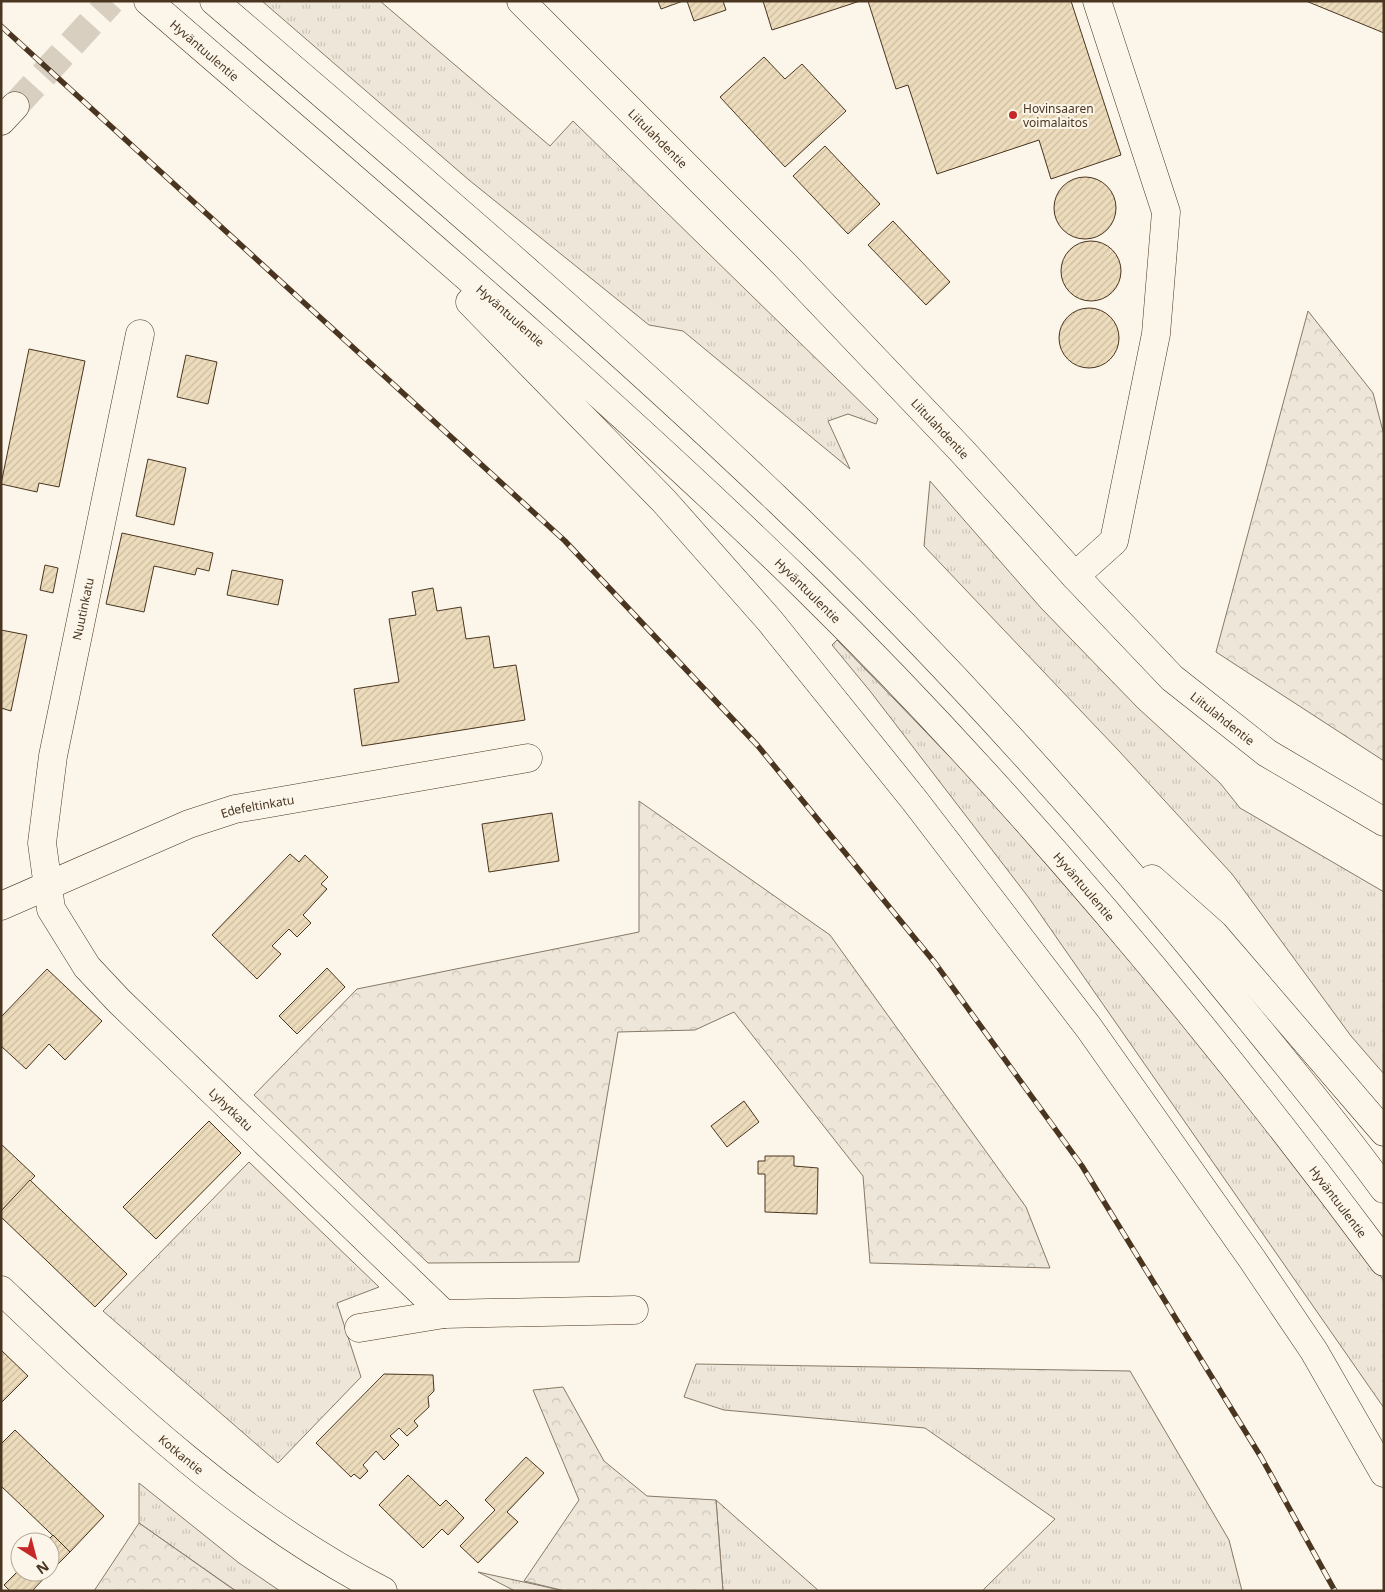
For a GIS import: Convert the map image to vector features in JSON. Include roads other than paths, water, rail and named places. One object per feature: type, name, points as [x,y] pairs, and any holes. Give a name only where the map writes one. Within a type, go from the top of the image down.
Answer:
[{"type":"main road","name":"Hyväntuulentie","points":[[148,1],[579,374],[807,589],[971,760],[1119,928],[1262,1100],[1384,1262]]},
{"type":"main road","points":[[214,1],[538,279],[682,410],[859,580],[1079,815],[1194,950],[1297,1076],[1384,1189]]},
{"type":"main road","name":"Liitulahdentie","points":[[521,1],[785,265],[1172,678],[1235,730],[1267,753],[1384,822]]},
{"type":"main road","points":[[1075,576],[1114,541],[1155,343],[1166,212],[1097,1]]},
{"type":"main road","points":[[348,175],[664,501],[770,622],[915,801],[1088,1028],[1252,1259],[1314,1351],[1384,1474]]},
{"type":"main road","name":"Nuutinkatu","points":[[48,885],[42,843],[53,756],[140,334]]},
{"type":"main road","name":"Edefeltinkatu","points":[[1,906],[189,824],[235,809],[528,758]]},
{"type":"main road","points":[[1079,815],[1214,934],[1384,1132]]},
{"type":"main road","name":"Lyhytkatu","points":[[48,885],[51,909],[87,967],[112,994],[444,1314]]},
{"type":"main road","name":"Kotkantie","points":[[1,1290],[75,1360],[201,1471],[285,1533],[348,1573],[383,1591]]},
{"type":"main road","points":[[359,1328],[444,1314],[634,1310]]},
{"type":"tunnel","points":[[15,106],[111,1]]},
{"type":"railway","points":[[1,26],[565,541],[758,746],[935,963],[1082,1166],[1261,1457],[1335,1591]]},
{"type":"place","name":"Hovinsaaren voimalaitos","points":[[1013,115]]}]
